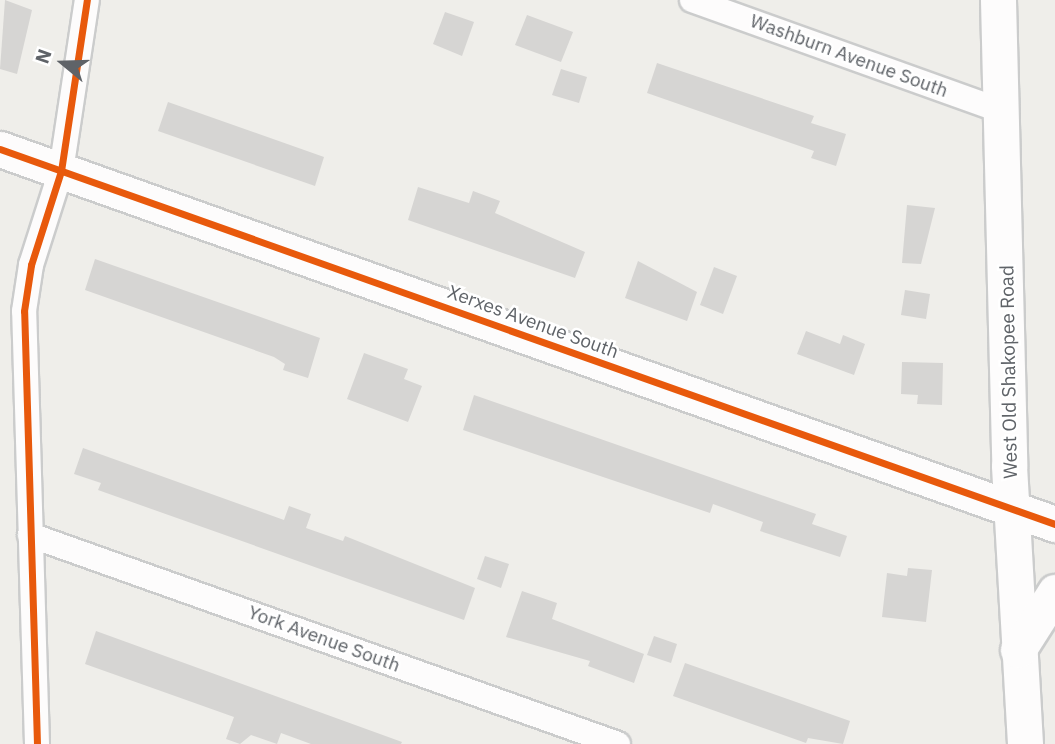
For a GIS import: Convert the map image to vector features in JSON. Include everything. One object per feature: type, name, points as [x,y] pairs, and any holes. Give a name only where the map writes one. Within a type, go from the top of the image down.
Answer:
[{"type":"street","points":[[37,744],[24,311],[31,265],[61,171],[87,0]]},
{"type":"street","name":"Washburn Avenue South","points":[[692,0],[1005,112]]},
{"type":"street","name":"West Old Shakopee Road","points":[[998,0],[1005,112],[1011,508],[1025,744]]},
{"type":"street","name":"Xerxes Avenue South","points":[[0,149],[1055,524]]},
{"type":"street","name":"York Avenue South","points":[[30,535],[618,744]]},
{"type":"street","points":[[1018,650],[1055,592]]},
{"type":"building","points":[[5,0],[32,10],[17,74],[0,69]]},
{"type":"building","points":[[445,12],[474,22],[462,56],[433,44]]},
{"type":"building","points":[[527,15],[573,32],[561,62],[515,45]]},
{"type":"building","points":[[657,63],[814,116],[811,123],[846,134],[836,166],[811,158],[814,151],[647,93]]},
{"type":"building","points":[[561,69],[587,77],[579,103],[552,95]]},
{"type":"building","points":[[168,102],[324,157],[315,186],[158,131]]},
{"type":"building","points":[[418,187],[469,203],[473,191],[500,201],[495,213],[585,252],[575,278],[408,220]]},
{"type":"building","points":[[907,205],[935,208],[921,264],[902,263]]},
{"type":"building","points":[[95,259],[320,338],[308,378],[283,370],[285,364],[274,357],[85,290]]},
{"type":"building","points":[[638,261],[697,292],[687,321],[625,298]]},
{"type":"building","points":[[714,267],[737,276],[723,314],[700,305]]},
{"type":"building","points":[[905,290],[930,294],[926,319],[901,315]]},
{"type":"building","points":[[806,331],[840,344],[843,335],[865,344],[854,375],[797,354]]},
{"type":"building","points":[[364,353],[408,369],[404,379],[422,386],[408,422],[347,399]]},
{"type":"building","points":[[902,362],[943,363],[942,405],[917,404],[918,395],[901,394]]},
{"type":"building","points":[[474,395],[816,514],[812,524],[847,536],[840,557],[760,531],[763,522],[713,504],[710,513],[463,430]]},
{"type":"building","points":[[83,448],[284,520],[289,506],[311,514],[306,528],[343,541],[345,536],[475,588],[464,620],[98,490],[101,483],[74,474]]},
{"type":"building","points":[[485,556],[509,564],[501,588],[477,579]]},
{"type":"building","points":[[908,568],[932,570],[926,622],[882,617],[887,573],[907,576]]},
{"type":"building","points":[[522,591],[557,603],[552,619],[644,654],[634,683],[588,666],[590,661],[506,637]]},
{"type":"building","points":[[96,631],[402,742],[311,744],[281,733],[277,744],[251,735],[240,744],[226,739],[234,717],[85,664]]},
{"type":"building","points":[[654,636],[677,644],[671,663],[647,655]]},
{"type":"building","points":[[685,663],[850,721],[843,744],[808,738],[806,743],[673,696]]},
{"type":"cycle path","points":[[37,744],[24,311],[31,265],[61,171],[87,0]]},
{"type":"cycle path","points":[[0,149],[1055,524]]}]
